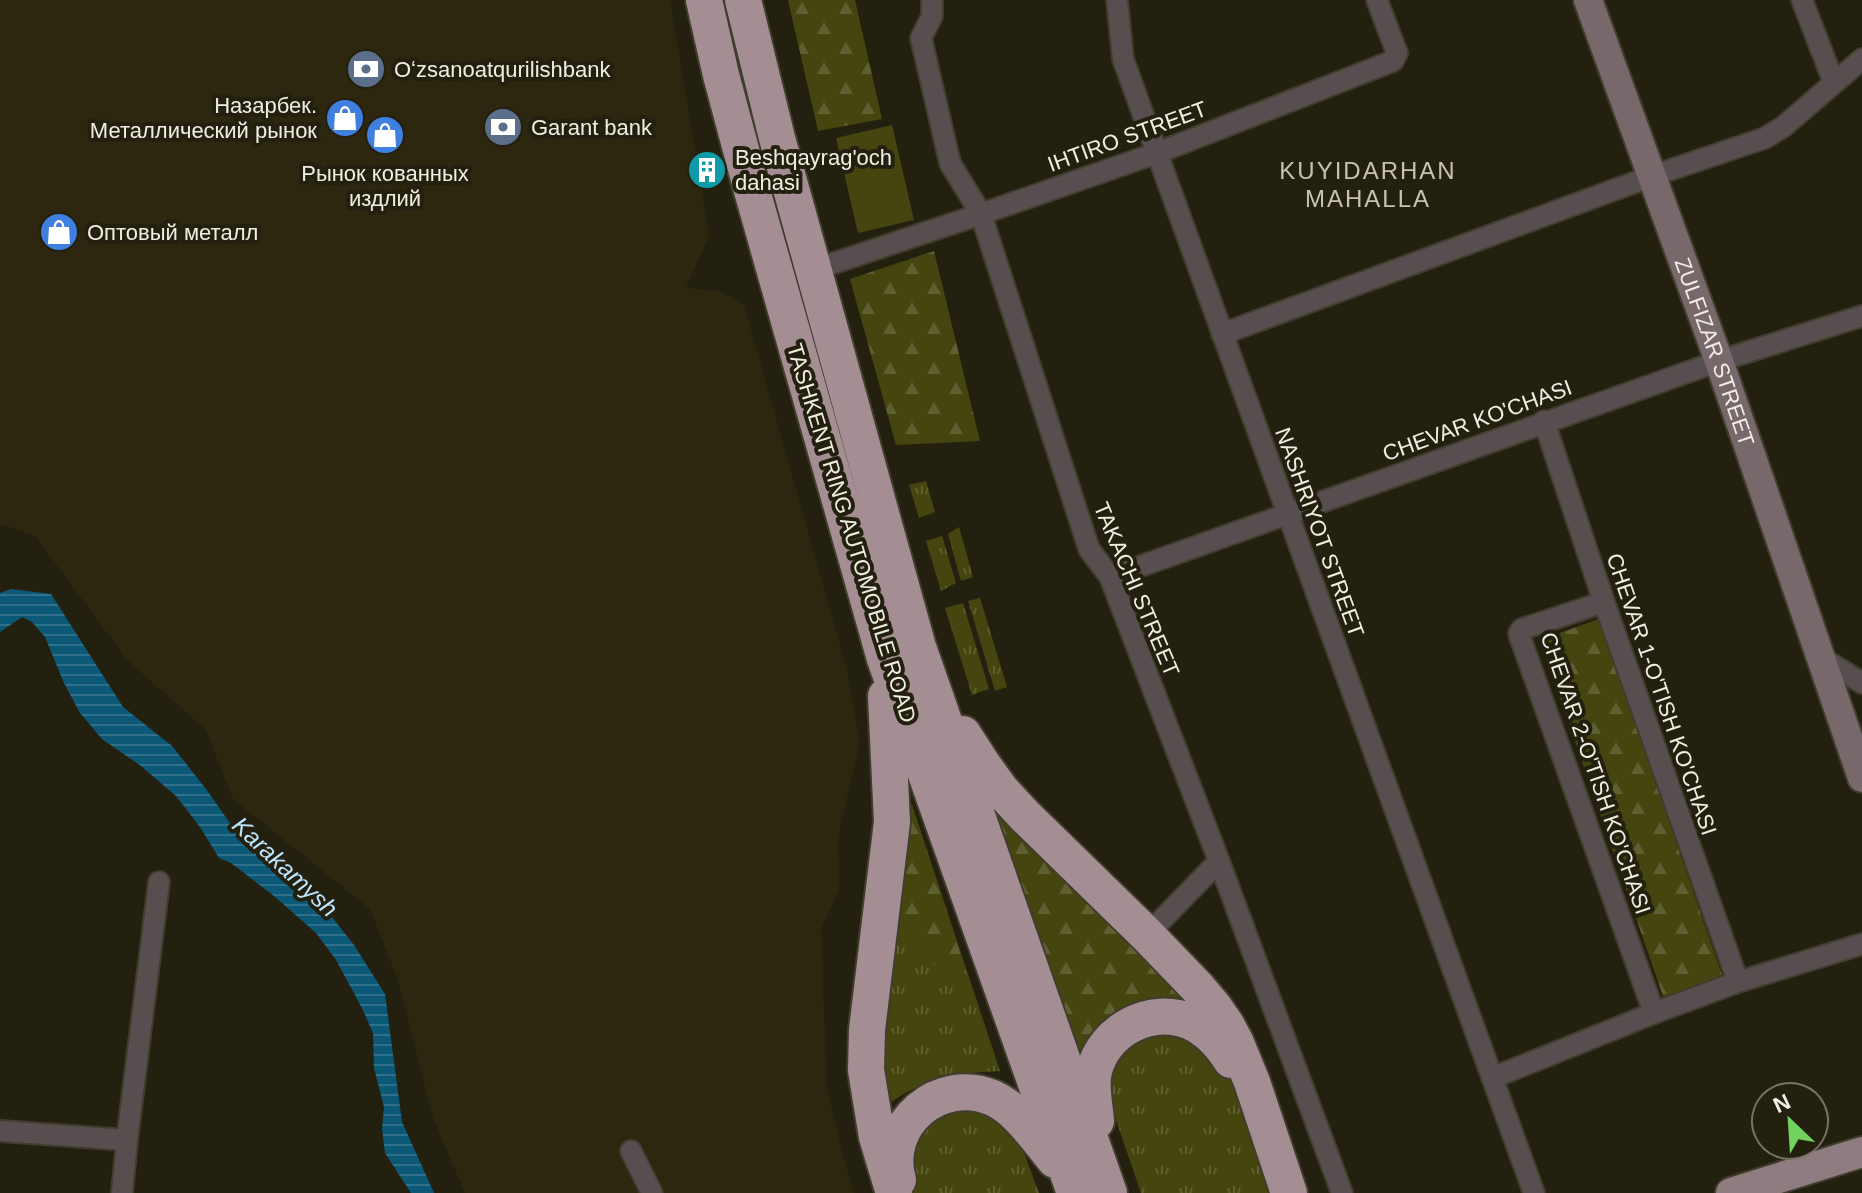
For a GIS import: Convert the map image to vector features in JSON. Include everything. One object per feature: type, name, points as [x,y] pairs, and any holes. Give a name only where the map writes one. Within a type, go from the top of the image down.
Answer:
[{"type":"highway","name":"TASHKENT RING AUTOMOBILE ROAD","points":[[704,0],[762,227],[902,653],[1088,1182]]},
{"type":"highway","name":"TASHKENT RING AUTOMOBILE ROAD","points":[[743,0],[813,270],[902,653]]},
{"type":"highway","points":[[902,653],[960,728],[1001,790],[1198,988],[1227,1026],[1252,1082],[1289,1193]]},
{"type":"highway","points":[[894,1193],[877,1137],[866,1070],[867,1030],[892,822],[902,653]]},
{"type":"highway","points":[[1088,1182],[1092,1077],[1101,1052],[1132,1023],[1145,1019],[1174,1018],[1201,1028],[1229,1056],[1252,1109],[1280,1193]]},
{"type":"highway","points":[[902,1193],[896,1175],[896,1161],[899,1139],[904,1129],[910,1118],[929,1102],[953,1093],[978,1093],[1002,1103],[1088,1182]]},
{"type":"main road","points":[[1731,1193],[1862,1152]]},
{"type":"main road","points":[[1792,1193],[1862,1171]]},
{"type":"street","name":"TAKACHI STREET","points":[[932,0],[932,16],[921,38],[950,163],[981,214],[1089,549],[1110,577],[1342,1193]]},
{"type":"street","name":"NASHRIYOT STREET","points":[[1117,0],[1123,59],[1534,1193]]},
{"type":"street","name":"IHTIRO STREET","points":[[813,270],[1157,153],[1393,61],[1397,53],[1377,0]]},
{"type":"street","name":"ZULFIZAR STREET","points":[[1588,0],[1719,361],[1862,778]]},
{"type":"street","points":[[1802,0],[1834,83]]},
{"type":"street","points":[[1222,334],[1652,176],[1765,138],[1783,127],[1862,59]]},
{"type":"street","name":"CHEVAR KO'CHASI","points":[[1110,577],[1544,421],[1862,316]]},
{"type":"street","name":"CHEVAR 1-O'TISH KO'CHASI","points":[[1544,421],[1604,602],[1738,982]]},
{"type":"street","name":"CHEVAR 2-O'TISH KO'CHASI","points":[[1604,602],[1522,629],[1519,633],[1654,1013]]},
{"type":"street","points":[[1819,656],[1862,683]]},
{"type":"street","points":[[1147,935],[1219,861]]},
{"type":"street","points":[[122,1193],[159,882]]},
{"type":"street","points":[[1492,1078],[1738,982],[1862,944]]},
{"type":"street","points":[[0,1131],[127,1140]]},
{"type":"street","points":[[631,1151],[652,1193]]},
{"type":"shaded area","points":[[0,0],[670,0],[709,236],[686,288],[720,291],[744,305],[847,670],[860,743],[838,837],[839,890],[821,930],[827,1088],[854,1193],[465,1193],[433,1118],[398,980],[370,909],[233,799],[206,730],[128,661],[35,536],[0,524]]},
{"type":"green space","points":[[788,0],[855,0],[882,119],[818,131]]},
{"type":"green space","points":[[892,125],[914,220],[858,233],[836,138]]},
{"type":"green space","points":[[934,251],[980,441],[896,445],[850,279]]},
{"type":"green space","points":[[926,481],[935,512],[919,518],[909,485]]},
{"type":"green space","points":[[959,527],[973,577],[961,581],[948,534]]},
{"type":"green space","points":[[942,536],[956,583],[941,591],[926,541]]},
{"type":"green space","points":[[980,598],[1007,687],[995,691],[968,601]]},
{"type":"green space","points":[[963,603],[989,689],[972,695],[945,608]]},
{"type":"green space","points":[[1599,619],[1723,978],[1664,999],[1540,640]]},
{"type":"green space","points":[[983,786],[1210,1017],[1188,1009],[1080,1063]]},
{"type":"green space","points":[[909,802],[966,971],[933,964],[918,939],[891,927]]},
{"type":"green space","points":[[912,805],[1000,1071],[968,1073],[926,1083],[886,1106],[881,1049]]},
{"type":"green space","points":[[1182,1031],[1231,1076],[1267,1178],[1268,1193],[1141,1193],[1106,1091],[1108,1062],[1128,1038]]},
{"type":"green space","points":[[976,1101],[1019,1139],[1039,1193],[910,1193],[915,1124]]},
{"type":"water","points":[[11,589],[51,594],[123,707],[172,746],[234,829],[324,907],[354,945],[385,994],[402,1122],[434,1193],[411,1193],[385,1153],[382,1129],[384,1107],[374,1068],[373,1033],[336,960],[316,933],[274,896],[231,863],[219,858],[176,796],[141,766],[102,739],[80,713],[45,637],[32,622],[22,617],[0,632],[0,593]]},
{"type":"place","name":"Oʻzsanoatqurilishbank","points":[[366,69]]},
{"type":"place","name":"Назарбек. Металлический рынок","points":[[345,118]]},
{"type":"place","name":"Garant bank","points":[[503,127]]},
{"type":"place","name":"Рынок кованных издлий","points":[[385,135]]},
{"type":"place","name":"Beshqayrag'och dahasi","points":[[707,170]]},
{"type":"place","name":"Оптовый металл","points":[[59,232]]},
{"type":"district","name":"KUYIDARHAN MAHALLA","points":[[1368,185]]},
{"type":"water label","name":"Karakamysh","points":[[285,867]]}]
